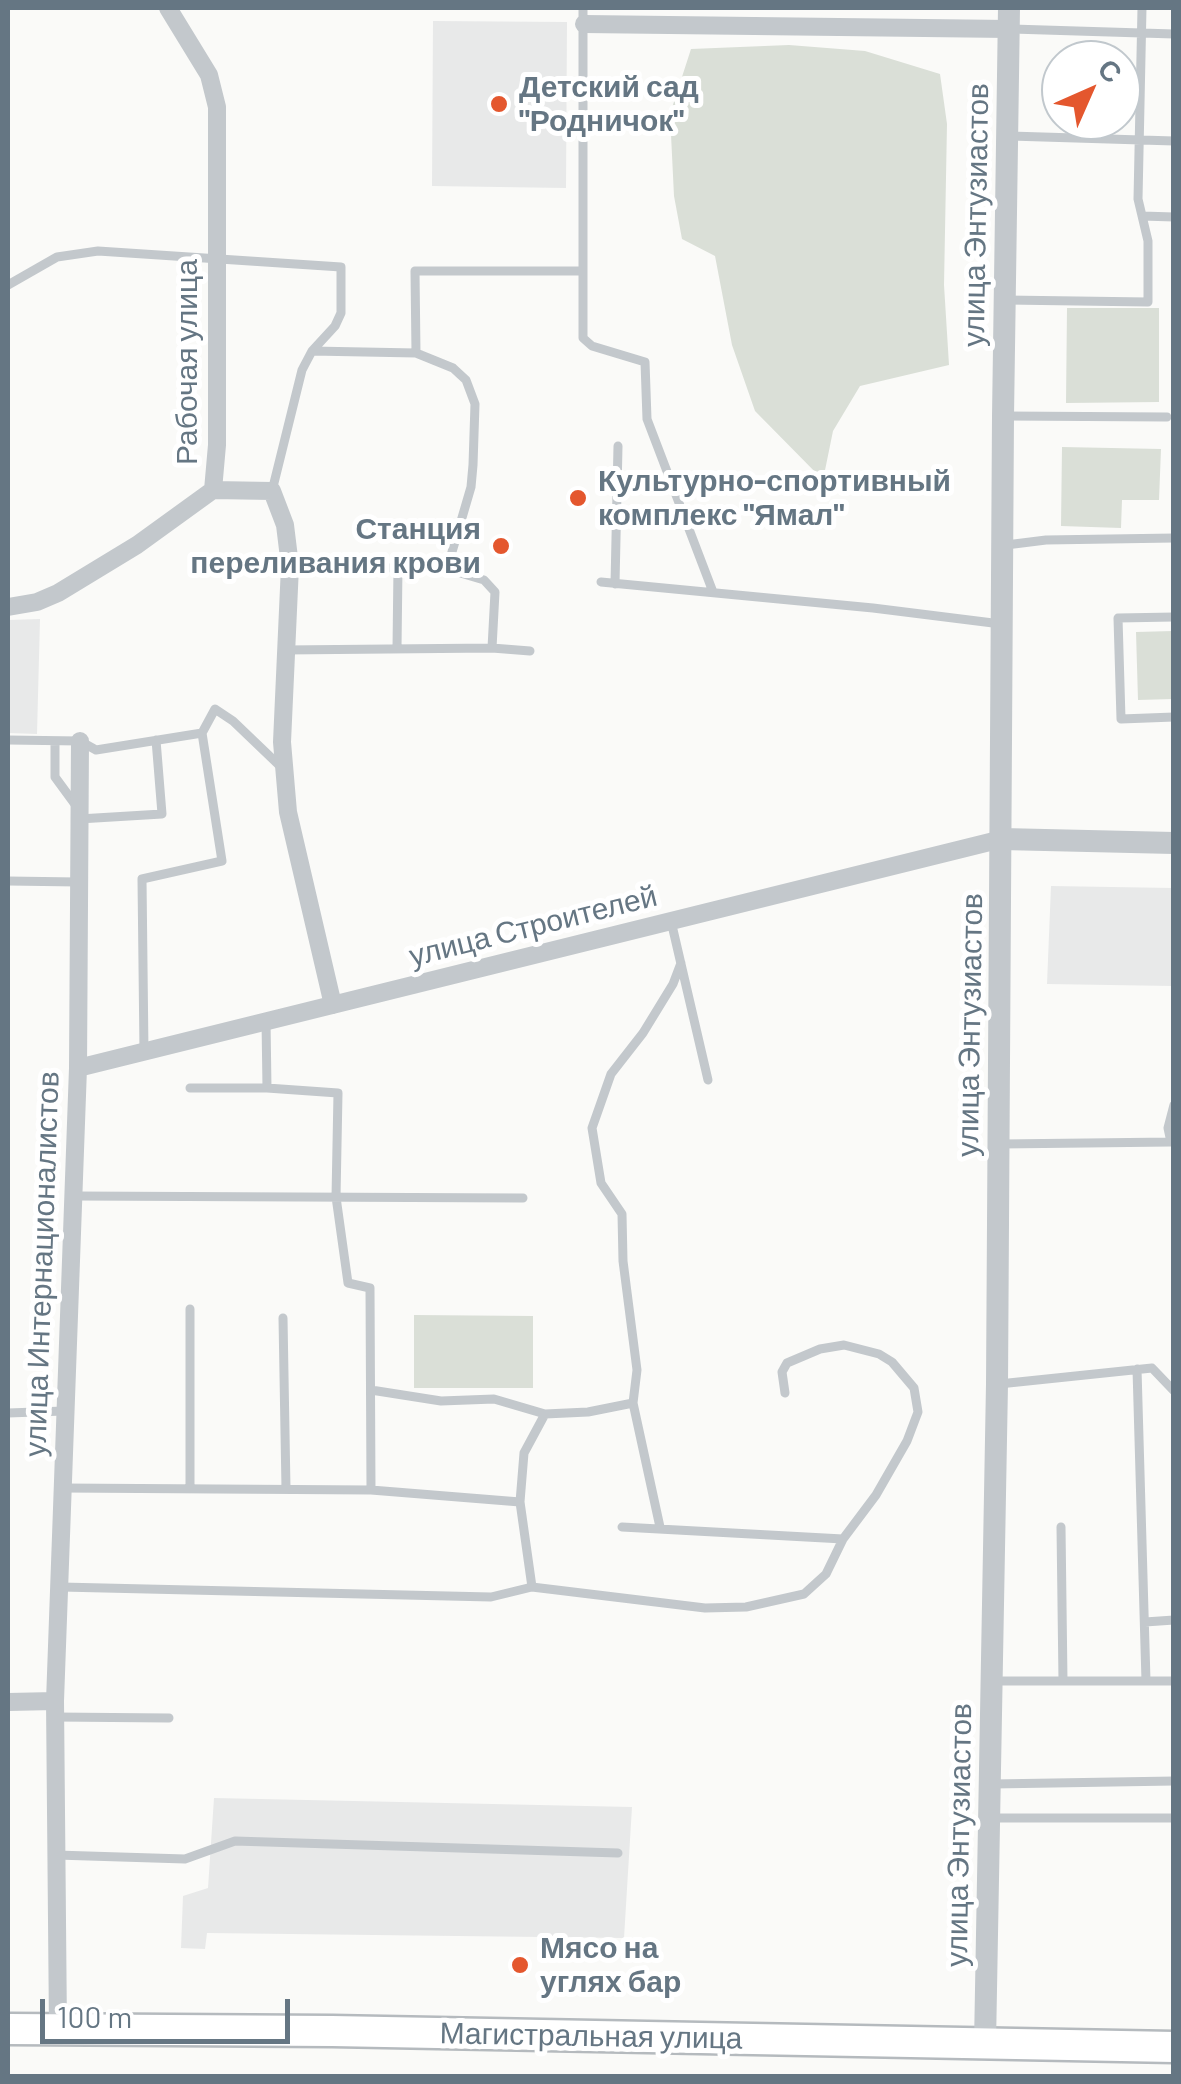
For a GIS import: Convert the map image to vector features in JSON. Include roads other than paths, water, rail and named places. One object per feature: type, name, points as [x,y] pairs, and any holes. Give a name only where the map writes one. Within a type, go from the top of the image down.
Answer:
[{"type":"main road","name":"Магистральная улица","points":[[8,2029],[332,2031],[1174,2047]]},
{"type":"street","name":"Рабочая улица","points":[[8,607],[37,602],[58,593],[137,545],[213,490],[217,106],[214,88],[168,8]]},
{"type":"street","points":[[584,16],[1009,18]]},
{"type":"street","name":"улица Энтузиастов","points":[[985,2044],[997,1384],[1004,625],[1002,416],[1009,18]]},
{"type":"street","points":[[213,490],[272,491],[284,524],[290,566],[282,742],[288,812],[333,1005]]},
{"type":"street","name":"улица Интернационалистов","points":[[58,2030],[55,1709],[78,1068],[80,741]]},
{"type":"street","points":[[1002,838],[1174,843]]},
{"type":"street","name":"улица Строителей","points":[[78,1068],[1002,838]]},
{"type":"street","points":[[8,1702],[55,1709]]},
{"type":"lane","points":[[1141,69],[1142,8]]},
{"type":"lane","points":[[584,16],[583,338],[592,346],[645,362],[646,419],[714,592]]},
{"type":"lane","points":[[1009,18],[1142,34],[1174,34]]},
{"type":"lane","points":[[1007,136],[1041,137]]},
{"type":"lane","points":[[1005,300],[1148,302],[1149,258],[1138,198],[1139,140],[1174,141]]},
{"type":"lane","points":[[1142,216],[1174,218]]},
{"type":"lane","points":[[8,285],[57,258],[98,251],[341,266],[341,313],[302,370],[272,491]]},
{"type":"lane","points":[[416,353],[415,270],[582,271]]},
{"type":"lane","points":[[312,351],[416,353],[452,368],[466,380],[475,404],[471,487],[447,569]]},
{"type":"lane","points":[[1002,416],[1168,417]]},
{"type":"lane","points":[[616,584],[618,446]]},
{"type":"lane","points":[[1003,545],[1046,540],[1174,538]]},
{"type":"lane","points":[[290,566],[447,569],[484,580],[495,592],[492,648]]},
{"type":"lane","points":[[397,648],[398,567]]},
{"type":"lane","points":[[601,582],[873,608],[1004,625]]},
{"type":"lane","points":[[1174,617],[1118,618],[1120,718],[1174,718]]},
{"type":"lane","points":[[284,650],[530,651]]},
{"type":"lane","points":[[144,1052],[142,880],[222,862],[202,733],[215,710],[234,721],[284,770]]},
{"type":"lane","points":[[8,740],[80,741],[96,750],[202,733]]},
{"type":"lane","points":[[55,740],[55,778],[79,814],[162,814],[156,740]]},
{"type":"lane","points":[[8,881],[78,882]]},
{"type":"lane","points":[[670,919],[708,1080]]},
{"type":"lane","points":[[660,1527],[633,1403],[636,1370],[623,1261],[622,1214],[601,1183],[592,1128],[611,1074],[643,1033],[681,964]]},
{"type":"lane","points":[[266,1022],[267,1088]]},
{"type":"lane","points":[[190,1088],[338,1093],[336,1197],[348,1283],[370,1288],[371,1490]]},
{"type":"lane","points":[[998,1144],[1172,1144],[1168,1128],[1174,1105]]},
{"type":"lane","points":[[71,1196],[523,1198]]},
{"type":"lane","points":[[190,1310],[190,1488]]},
{"type":"lane","points":[[283,1318],[286,1489]]},
{"type":"lane","points":[[58,1587],[492,1597],[532,1587],[705,1608],[746,1607],[804,1594],[826,1574],[843,1540],[876,1495],[918,1412],[914,1388],[892,1362],[844,1345],[820,1348],[787,1363],[782,1372],[784,1393]]},
{"type":"lane","points":[[997,1384],[1152,1368],[1174,1391]]},
{"type":"lane","points":[[1137,1369],[1146,1681]]},
{"type":"lane","points":[[371,1390],[441,1401],[494,1399],[544,1414],[588,1412],[633,1403]]},
{"type":"lane","points":[[8,1413],[64,1411]]},
{"type":"lane","points":[[532,1587],[520,1502],[524,1453],[544,1414]]},
{"type":"lane","points":[[62,1488],[371,1490],[520,1502]]},
{"type":"lane","points":[[622,1527],[843,1540]]},
{"type":"lane","points":[[1061,1527],[1062,1681]]},
{"type":"lane","points":[[1145,1622],[1174,1620]]},
{"type":"lane","points":[[992,1681],[1174,1681]]},
{"type":"lane","points":[[55,1709],[169,1718]]},
{"type":"lane","points":[[990,1784],[1174,1781]]},
{"type":"lane","points":[[990,1818],[1174,1818]]},
{"type":"lane","points":[[56,1855],[185,1859],[235,1842],[618,1853]]},
{"type":"place","name":"Детский сад \"Родничок\"","points":[[499,104]]},
{"type":"place","name":"Культурно-спортивный комплекс \"Ямал\"","points":[[578,498]]},
{"type":"place","name":"Станция переливания крови","points":[[501,546]]},
{"type":"place","name":"Мясо на углях бар","points":[[520,1965]]}]
